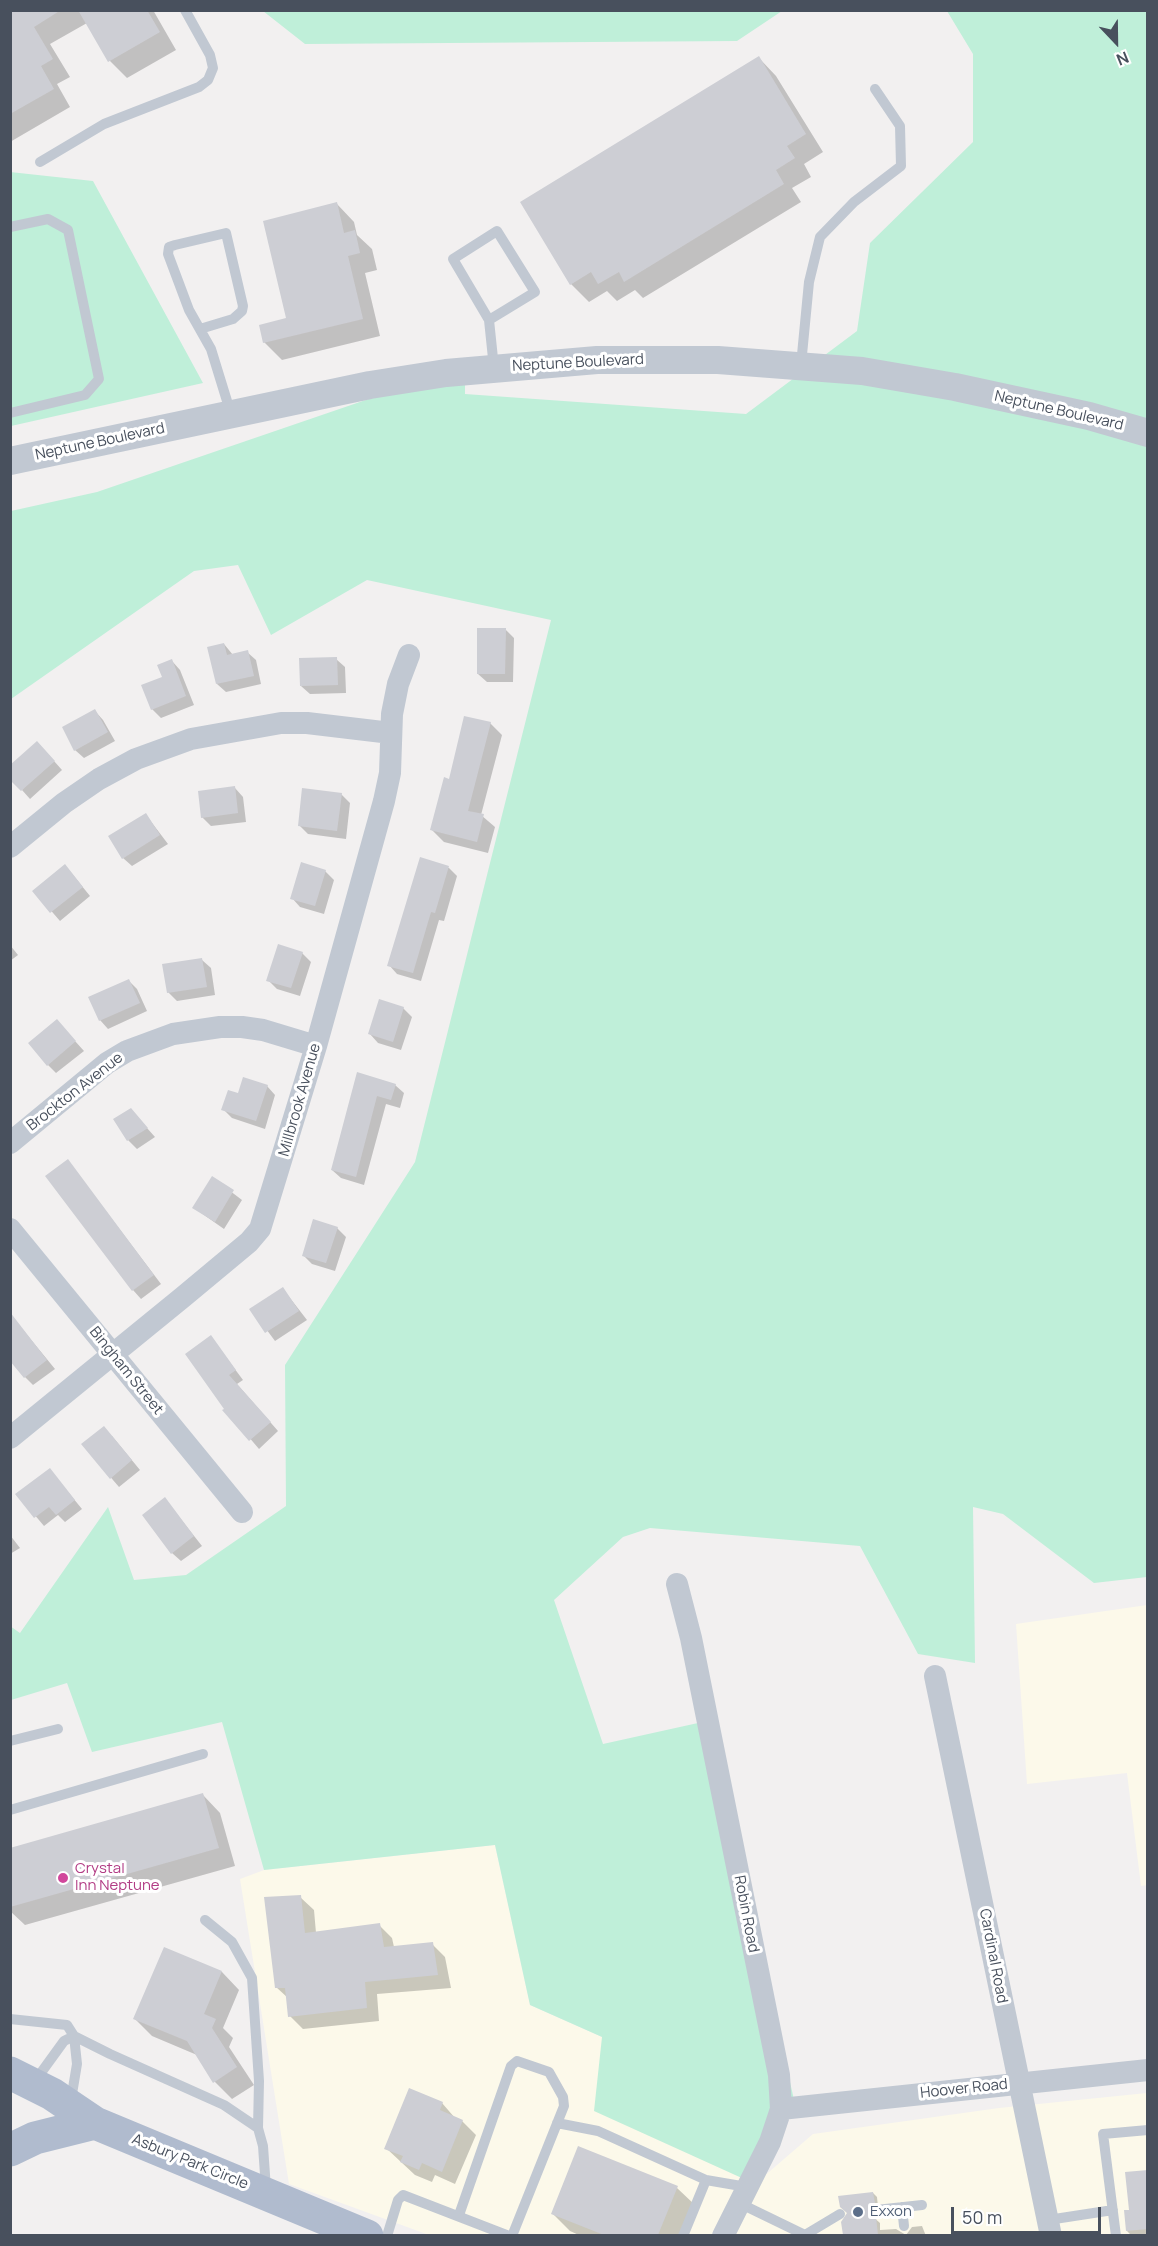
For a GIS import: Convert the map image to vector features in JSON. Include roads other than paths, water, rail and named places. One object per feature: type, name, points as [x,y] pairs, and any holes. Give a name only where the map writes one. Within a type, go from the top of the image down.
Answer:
[{"type":"main road","name":"Asbury Park Circle","points":[[22,2078],[82,2114],[367,2235]]},
{"type":"main road","points":[[10,2150],[82,2114]]},
{"type":"street","name":"Neptune Boulevard","points":[[10,461],[370,385],[494,368],[597,360],[661,359],[801,365],[883,374],[1089,416],[1148,433]]},
{"type":"street","name":"Millbrook Avenue","points":[[10,1438],[249,1242],[260,1228],[316,1046],[384,801],[390,773],[398,684],[409,655]]},
{"type":"street","points":[[10,847],[64,803],[99,779],[136,759],[192,738],[281,723],[307,723],[392,733]]},
{"type":"street","name":"Brockton Avenue","points":[[10,1143],[107,1063],[127,1051],[165,1036],[195,1029],[242,1027],[263,1030],[316,1046]]},
{"type":"street","name":"Bingham Street","points":[[10,1229],[242,1512]]},
{"type":"street","name":"Robin Road","points":[[677,1584],[691,1638],[779,2075],[781,2109],[770,2142],[723,2235]]},
{"type":"street","name":"Cardinal Road","points":[[935,1676],[1049,2228]]},
{"type":"street","name":"Hoover Road","points":[[781,2109],[1148,2070]]},
{"type":"lane","points":[[40,162],[104,124],[188,91],[208,80],[213,68],[210,56],[185,10]]},
{"type":"lane","points":[[801,365],[809,282],[820,237],[854,202],[901,166],[900,126],[875,89]]},
{"type":"lane","points":[[10,227],[48,219],[68,230],[99,379],[86,396],[10,413]]},
{"type":"lane","points":[[489,320],[535,292],[497,231],[453,259],[489,320],[494,368]]},
{"type":"lane","points":[[200,329],[233,319],[242,311],[243,306],[226,233],[169,247],[168,254],[174,275],[200,329],[211,349],[231,415]]},
{"type":"lane","points":[[10,1741],[58,1729]]},
{"type":"lane","points":[[10,1810],[203,1754]]},
{"type":"lane","points":[[205,1920],[231,1942],[252,1978],[259,2081],[258,2128],[263,2146],[267,2193]]},
{"type":"lane","points":[[10,2019],[68,2025],[74,2036],[82,2114]]},
{"type":"lane","points":[[74,2036],[224,2105],[258,2128]]},
{"type":"lane","points":[[22,2078],[64,2041],[74,2036]]},
{"type":"lane","points":[[387,2235],[398,2200],[403,2195],[510,2235],[564,2106],[563,2097],[549,2072],[518,2061],[511,2066],[459,2215]]},
{"type":"lane","points":[[557,2123],[598,2131],[743,2195],[805,2235],[840,2214]]},
{"type":"lane","points":[[1116,2235],[1103,2134],[1148,2130]]},
{"type":"lane","points":[[683,2235],[706,2180]]},
{"type":"lane","points":[[876,2210],[922,2205]]},
{"type":"lane","points":[[902,2207],[904,2226]]},
{"type":"lane","points":[[1049,2228],[1113,2210]]},
{"type":"place","name":"Crystal Inn Neptune","points":[[63,1878]]},
{"type":"place","name":"Exxon","points":[[858,2212]]}]
